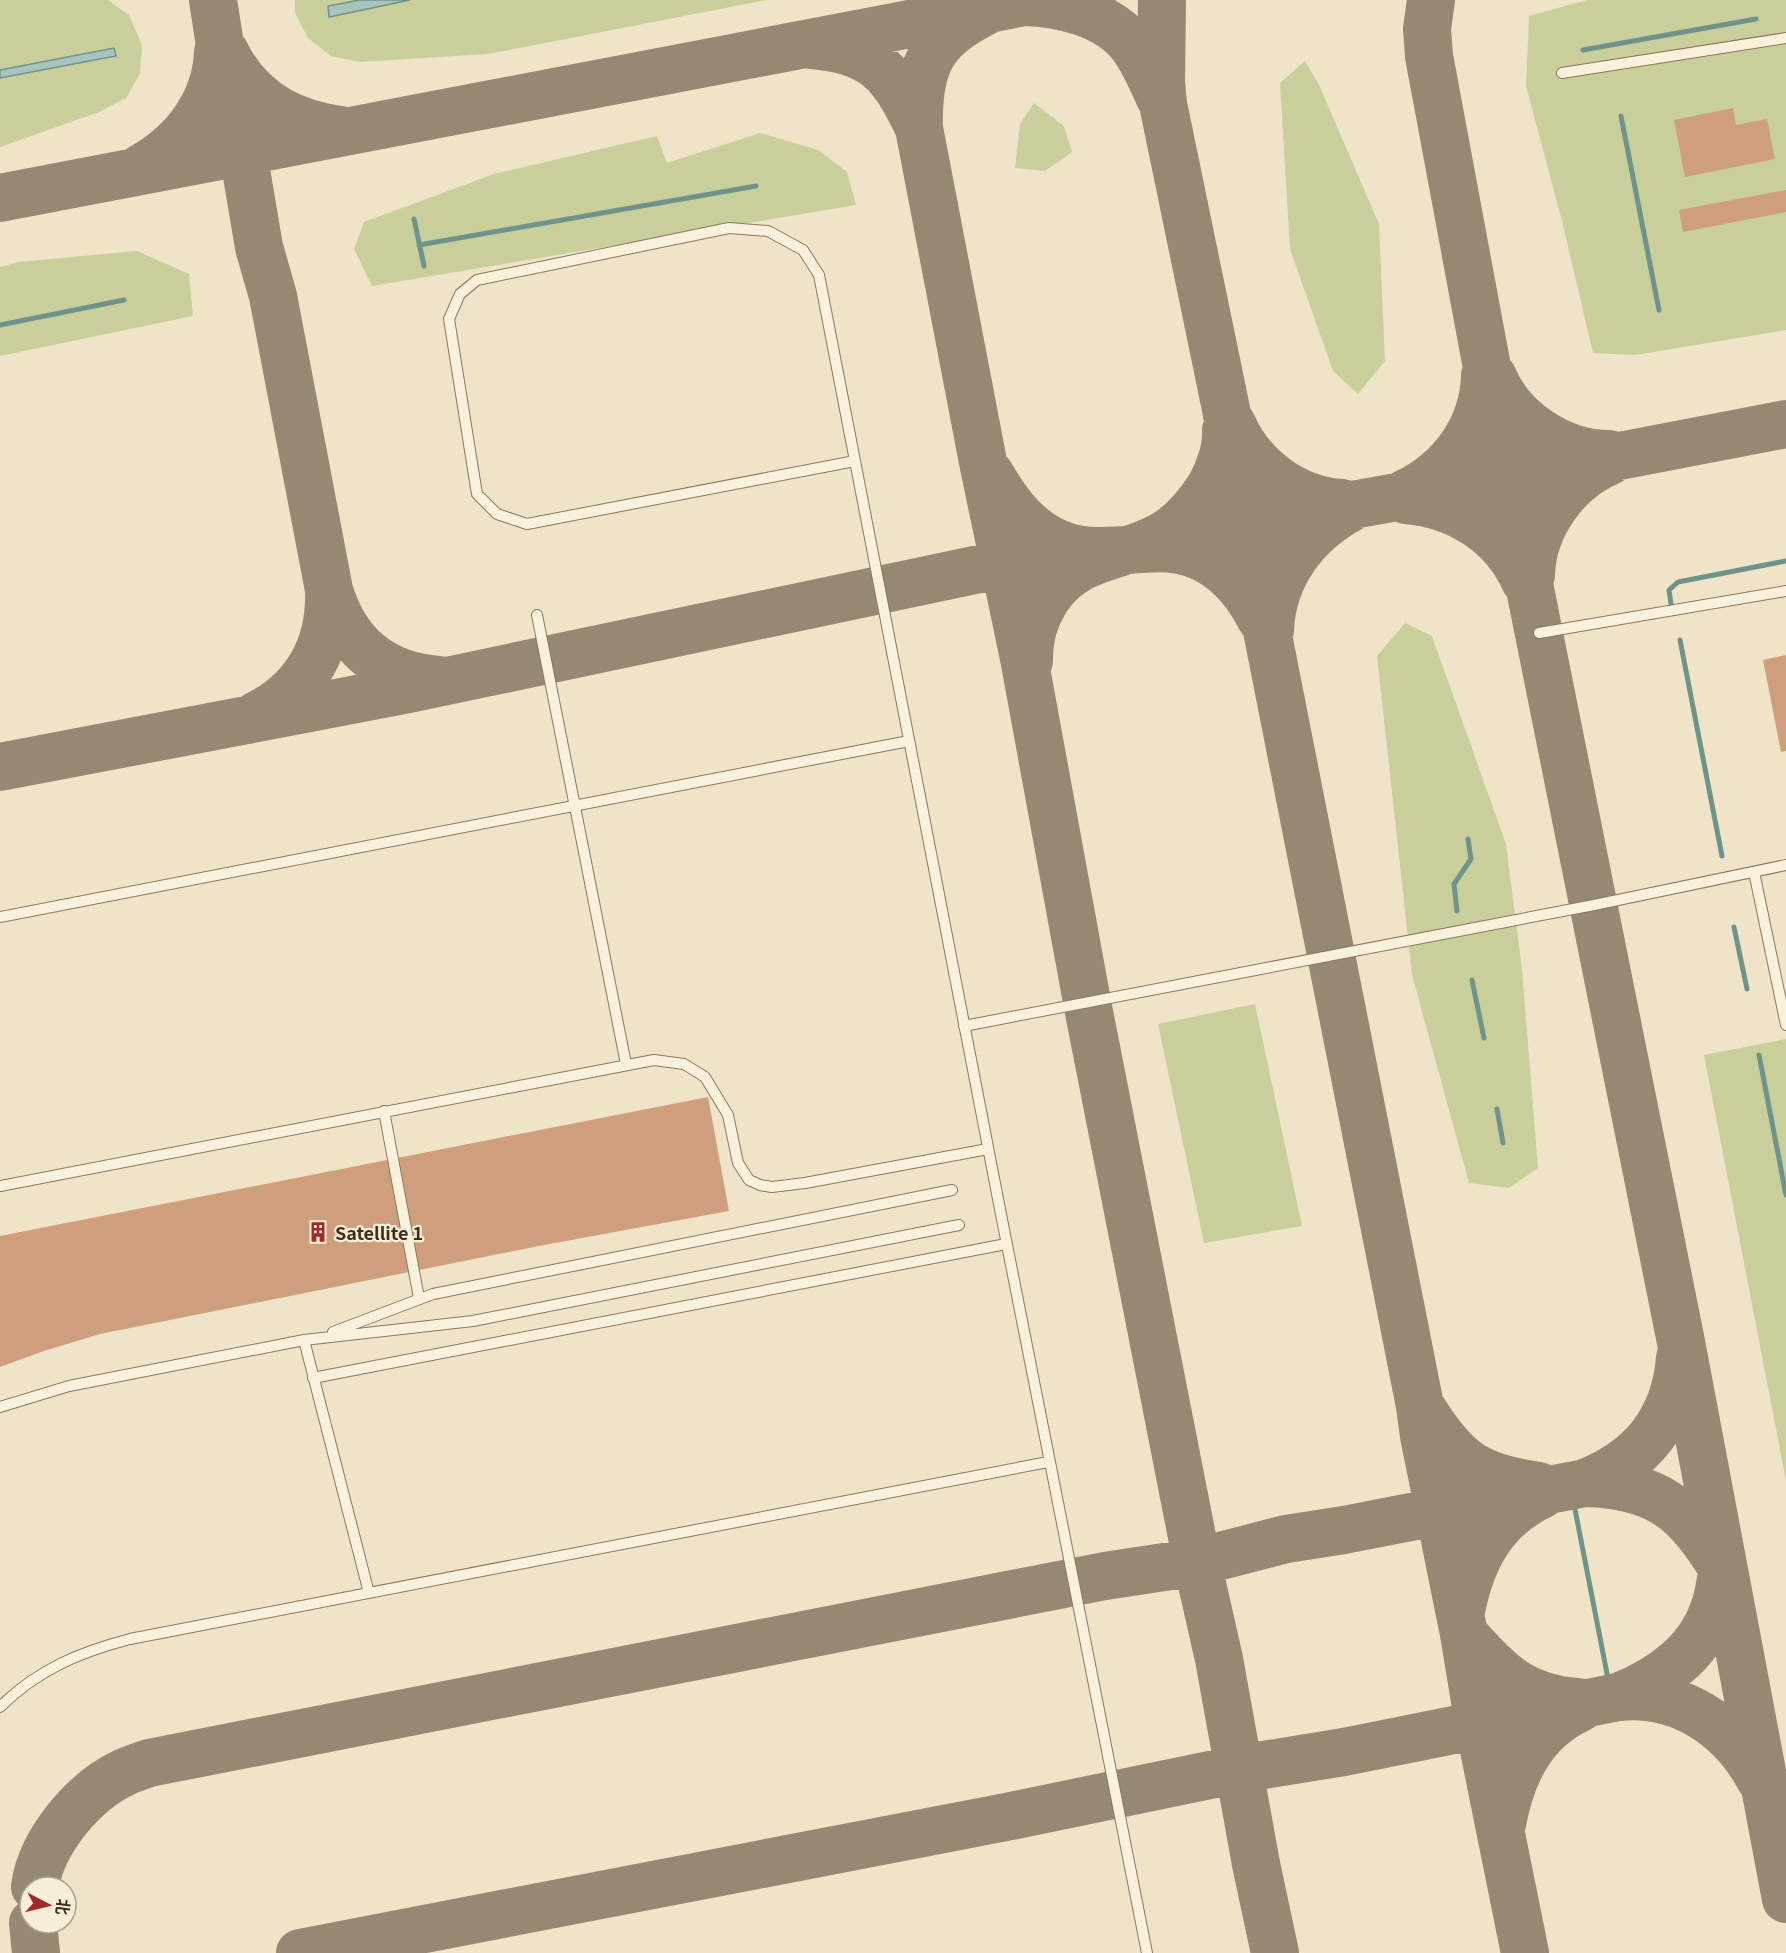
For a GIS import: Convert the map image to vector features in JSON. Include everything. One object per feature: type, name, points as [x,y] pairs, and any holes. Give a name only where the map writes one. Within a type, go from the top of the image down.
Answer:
[{"type":"lane","points":[[1562,72],[1786,38]]},
{"type":"lane","points":[[855,460],[526,524],[497,514],[477,494],[448,319],[460,294],[477,280],[729,228],[768,231],[803,250],[819,275],[855,460],[988,1149],[1048,1462],[1147,1953]]},
{"type":"lane","points":[[1539,633],[1786,591]]},
{"type":"lane","points":[[537,615],[626,1064]]},
{"type":"lane","points":[[0,917],[909,741]]},
{"type":"lane","points":[[964,1026],[1786,865]]},
{"type":"lane","points":[[1754,872],[1786,1025]]},
{"type":"lane","points":[[0,1186],[654,1060],[684,1064],[705,1077],[728,1115],[738,1163],[749,1180],[760,1185],[772,1187],[805,1183],[988,1149]]},
{"type":"lane","points":[[384,1111],[419,1299]]},
{"type":"lane","points":[[304,1340],[360,1323],[419,1299],[483,1283],[952,1190]]},
{"type":"lane","points":[[0,1407],[69,1386],[304,1340],[473,1321],[959,1225]]},
{"type":"lane","points":[[314,1378],[1006,1244]]},
{"type":"lane","points":[[304,1340],[369,1593]]},
{"type":"lane","points":[[0,1707],[37,1676],[72,1657],[130,1639],[1048,1462]]},
{"type":"green space","points":[[0,0],[108,0],[129,15],[142,45],[140,74],[126,98],[99,112],[0,147]]},
{"type":"green space","points":[[295,0],[767,0],[488,54],[360,62],[331,56],[308,38],[295,13]]},
{"type":"green space","points":[[1587,0],[1786,0],[1786,330],[1635,355],[1593,353],[1562,221],[1526,86],[1529,16]]},
{"type":"green space","points":[[1305,61],[1319,85],[1379,224],[1385,361],[1358,394],[1333,371],[1290,249],[1280,83]]},
{"type":"green space","points":[[1034,103],[1064,126],[1072,152],[1045,171],[1015,168],[1020,124]]},
{"type":"green space","points":[[760,133],[818,150],[847,172],[856,205],[372,286],[354,249],[364,222],[494,174],[657,136],[667,163]]},
{"type":"green space","points":[[137,251],[189,274],[193,316],[0,356],[0,267],[18,262]]},
{"type":"green space","points":[[1405,623],[1432,636],[1506,844],[1522,969],[1538,1168],[1509,1188],[1469,1183],[1412,975],[1377,656]]},
{"type":"green space","points":[[1255,1004],[1302,1226],[1204,1243],[1158,1024]]},
{"type":"green space","points":[[1786,1039],[1786,1481],[1704,1055]]},
{"type":"water","points":[[360,0],[410,0],[329,17],[328,6]]},
{"type":"water","points":[[114,48],[116,56],[0,78],[0,70]]},
{"type":"building","points":[[1733,108],[1736,125],[1767,119],[1775,159],[1685,177],[1674,120]]},
{"type":"building","points":[[1786,190],[1786,212],[1683,232],[1679,210]]},
{"type":"building","points":[[1786,655],[1786,751],[1781,752],[1763,660]]},
{"type":"building","name":"Satellite 1","points":[[708,1097],[729,1211],[544,1245],[100,1334],[0,1367],[0,1236]]},
{"type":"waterway","points":[[1583,50],[1756,19]]},
{"type":"waterway","points":[[1621,116],[1659,310]]},
{"type":"waterway","points":[[419,245],[756,186]]},
{"type":"waterway","points":[[414,219],[424,266]]},
{"type":"waterway","points":[[0,325],[124,300]]},
{"type":"waterway","points":[[1671,604],[1669,590],[1678,582],[1786,561]]},
{"type":"waterway","points":[[1680,640],[1722,856]]},
{"type":"waterway","points":[[1457,911],[1454,884],[1471,859],[1468,839]]},
{"type":"waterway","points":[[1734,927],[1747,989]]},
{"type":"waterway","points":[[1472,980],[1484,1038]]},
{"type":"waterway","points":[[1759,1055],[1786,1195]]},
{"type":"waterway","points":[[1497,1109],[1503,1143]]},
{"type":"waterway","points":[[1572,1494],[1611,1694]]},
{"type":"taxiway","points":[[213,0],[259,247],[273,296],[329,590],[345,626],[368,654],[400,672],[439,680]]},
{"type":"taxiway","points":[[0,198],[1035,0]]},
{"type":"taxiway","points":[[1162,0],[1163,104],[1226,409],[1246,524],[1525,1953]]},
{"type":"taxiway","points":[[1431,0],[1427,29],[1429,56],[1486,362],[1681,1342],[1786,1899]]},
{"type":"taxiway","points":[[1023,2],[1067,8],[1110,25],[1132,45],[1160,98]]},
{"type":"taxiway","points":[[996,6],[958,28],[944,39],[934,52],[926,67],[922,84],[919,128],[983,462],[1024,658],[1088,1007],[1197,1562],[1219,1659],[1256,1864],[1275,1953]]},
{"type":"taxiway","points":[[812,45],[852,52],[880,68],[891,79],[919,128]]},
{"type":"taxiway","points":[[141,168],[171,147],[195,120],[211,88],[218,52]]},
{"type":"taxiway","points":[[225,52],[246,84],[273,107],[305,122],[341,130]]},
{"type":"taxiway","points":[[1406,493],[1438,473],[1462,445],[1479,412],[1485,375]]},
{"type":"taxiway","points":[[1493,377],[1512,408],[1540,432],[1573,448],[1609,454]]},
{"type":"taxiway","points":[[1232,424],[1250,454],[1276,479],[1307,496],[1342,503]]},
{"type":"taxiway","points":[[0,767],[404,690],[1003,564],[1127,550],[1246,524],[1510,477],[1786,424]]},
{"type":"taxiway","points":[[1029,661],[1032,631],[1037,616],[1053,590],[1076,570],[1161,537],[1182,521],[1197,505],[1213,481],[1224,452],[1226,430]]},
{"type":"taxiway","points":[[1531,575],[1538,539],[1554,507],[1579,480],[1610,461]]},
{"type":"taxiway","points":[[990,474],[1004,497],[1021,517],[1052,541],[1089,551],[1160,548],[1193,554],[1217,566],[1228,575],[1246,595],[1261,619]]},
{"type":"taxiway","points":[[1406,500],[1443,508],[1477,524],[1505,549],[1525,581]]},
{"type":"taxiway","points":[[1270,630],[1277,592],[1294,558],[1320,529],[1352,507]]},
{"type":"taxiway","points":[[257,715],[290,693],[312,664],[326,629],[329,590]]},
{"type":"taxiway","points":[[38,1875],[55,1836],[79,1806],[93,1792],[108,1782],[149,1763],[1105,1576],[1197,1562],[1286,1539],[1344,1530],[1585,1483],[1623,1463],[1652,1435],[1671,1401],[1680,1358]]},
{"type":"taxiway","points":[[1423,1410],[1446,1443],[1470,1464],[1499,1478],[1539,1486]]},
{"type":"taxiway","points":[[1585,1483],[1632,1489],[1668,1504],[1696,1531],[1723,1569],[1714,1609],[1699,1639],[1676,1664],[1663,1674],[1618,1697]]},
{"type":"taxiway","points":[[1461,1611],[1471,1574],[1487,1542],[1510,1515],[1543,1494]]},
{"type":"taxiway","points":[[1464,1634],[1500,1672],[1526,1689],[1558,1700],[1577,1702]]},
{"type":"taxiway","points":[[300,1953],[1618,1697],[1662,1700],[1683,1706],[1702,1716],[1735,1743],[1760,1779]]},
{"type":"taxiway","points":[[1502,1824],[1511,1788],[1526,1756],[1549,1728],[1580,1708]]},
{"type":"taxiway","points":[[34,1935],[36,1953]]},
{"type":"place","name":"Satellite 1","points":[[318,1232]]}]
